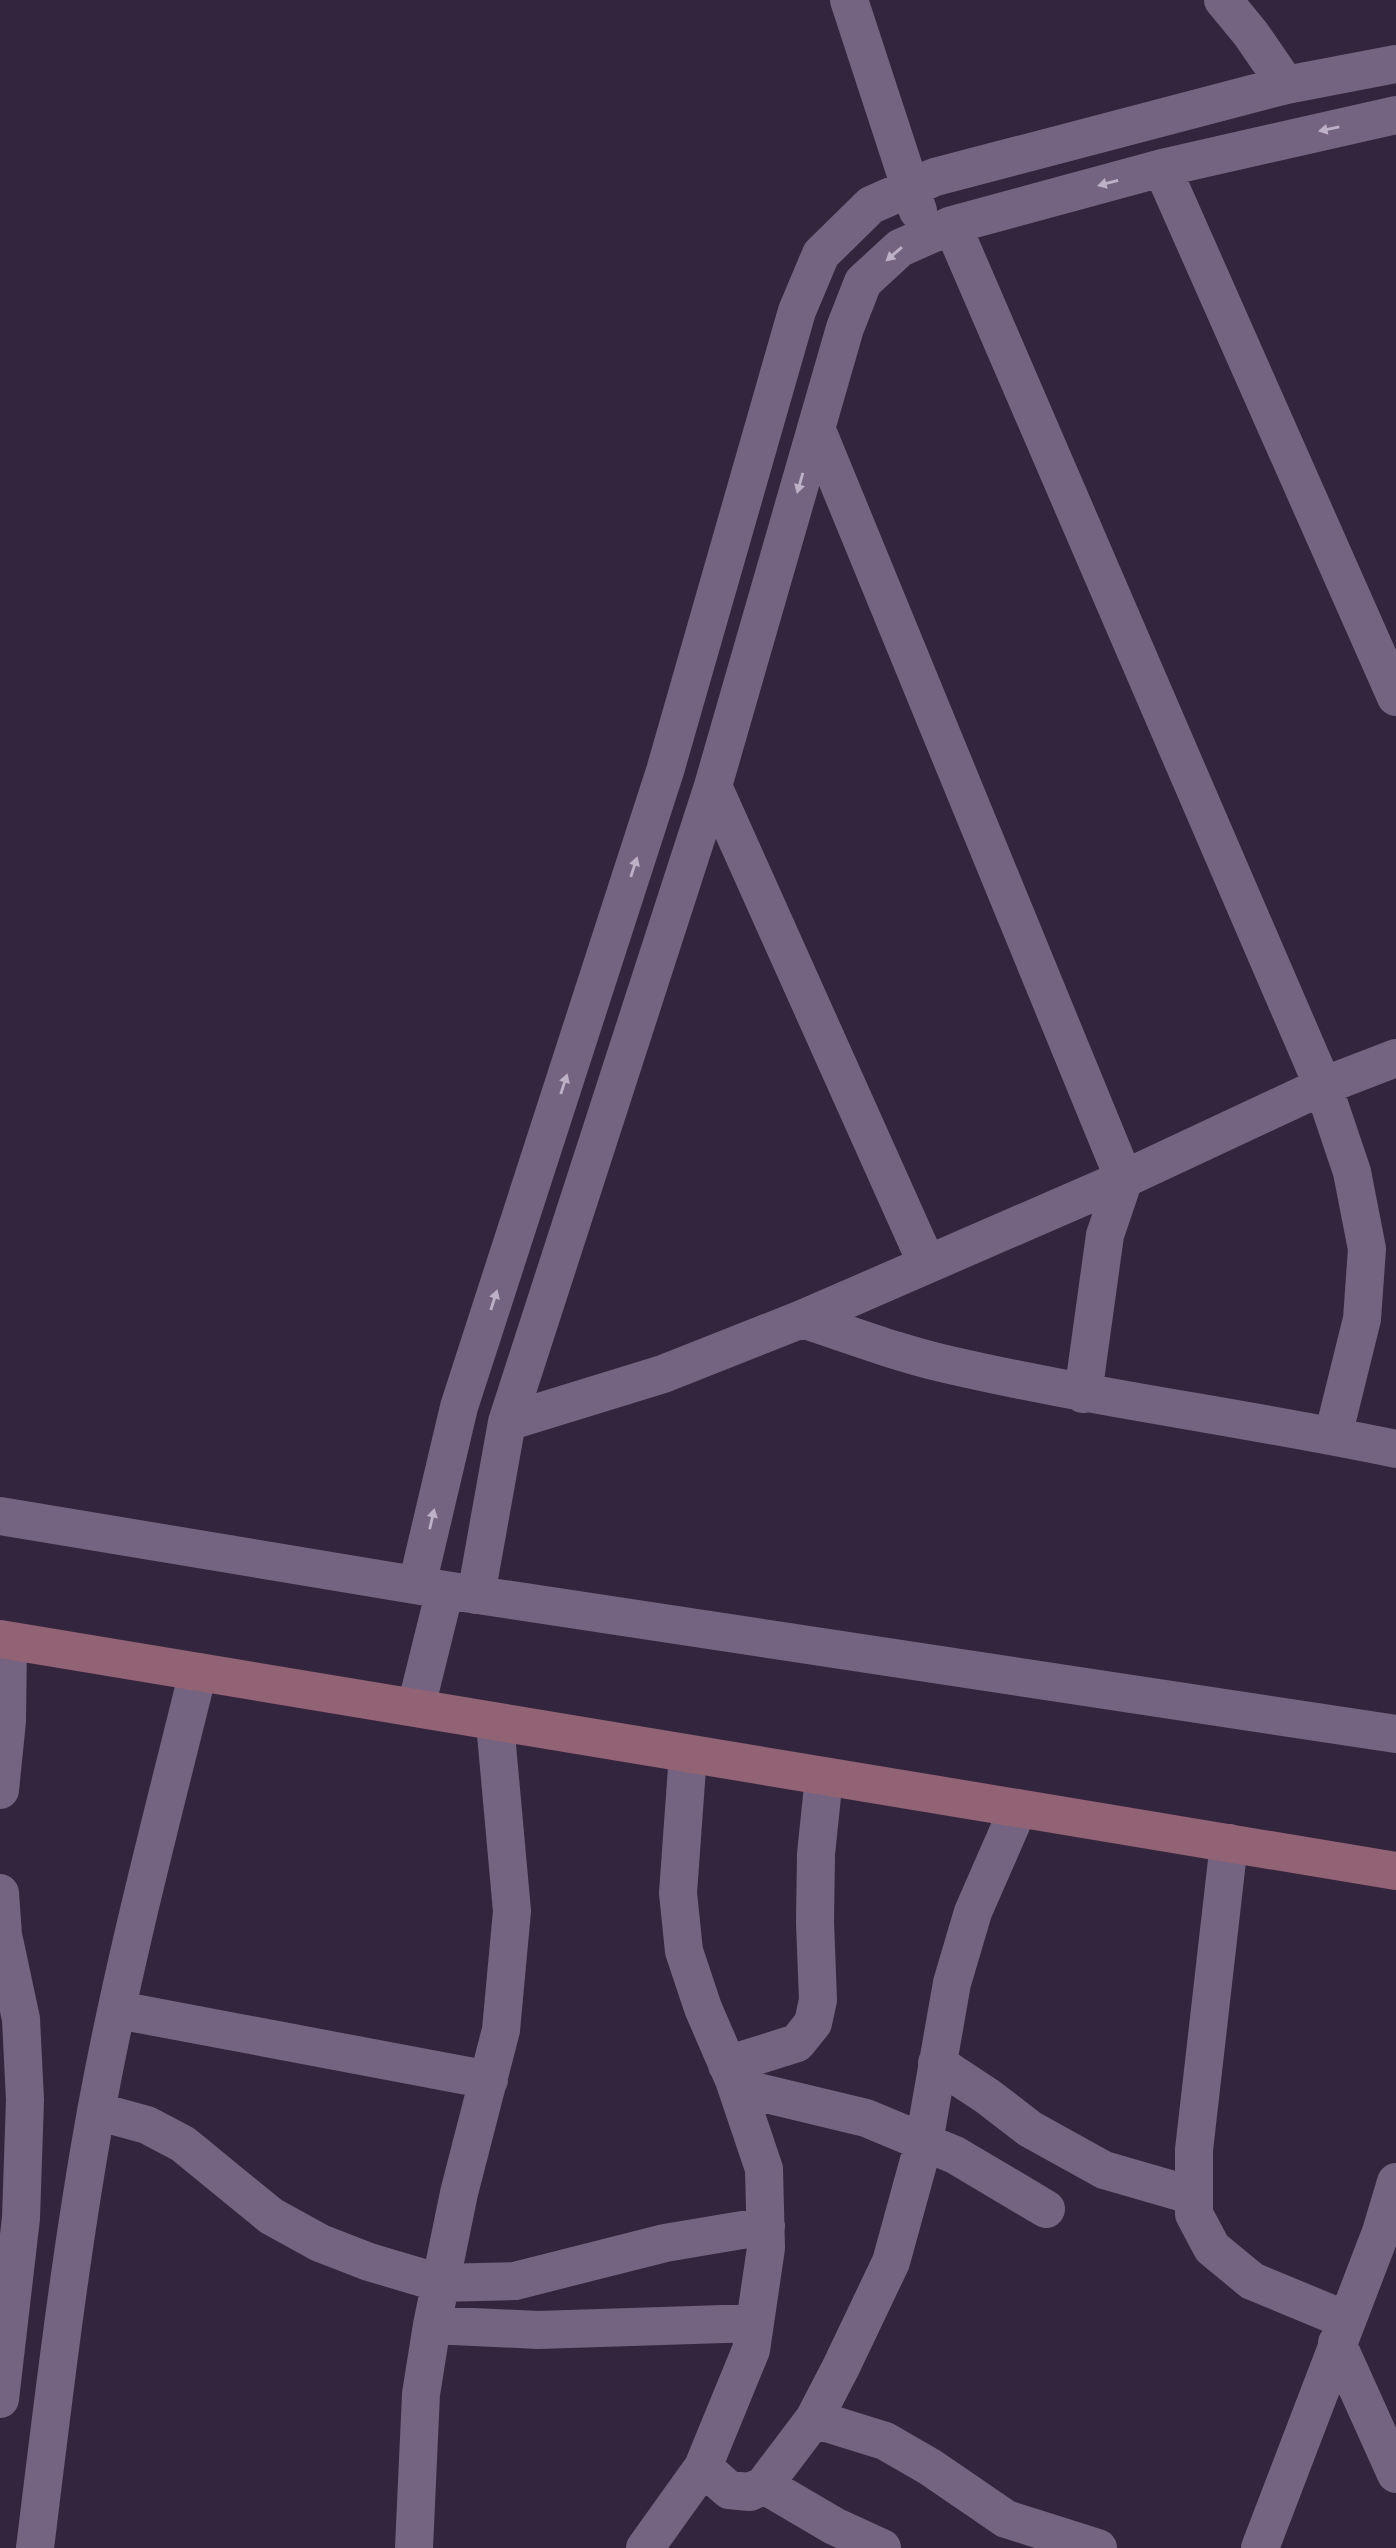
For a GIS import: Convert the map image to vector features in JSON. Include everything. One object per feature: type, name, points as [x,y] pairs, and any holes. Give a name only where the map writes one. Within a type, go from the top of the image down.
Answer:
[{"type":"street","points":[[849,0],[911,188],[939,230],[1323,1086],[1352,1172],[1367,1249],[1362,1319],[1333,1436]]},
{"type":"street","points":[[1223,0],[1251,34],[1286,85]]},
{"type":"street","points":[[416,1707],[446,1590],[507,1423],[713,786],[845,328],[863,282],[900,248],[939,230],[1162,168],[1392,125],[1385,66],[1286,85],[935,177],[871,205],[821,254],[797,311],[664,771],[459,1407],[446,1590]]},
{"type":"street","points":[[1162,168],[1396,698]]},
{"type":"street","points":[[816,428],[1124,1179],[1105,1235],[1083,1394]]},
{"type":"street","points":[[713,786],[927,1264]]},
{"type":"street","points":[[507,1423],[663,1374],[802,1319],[1124,1179],[1323,1086],[1396,1058]]},
{"type":"street","points":[[802,1319],[947,1365],[1083,1394],[1396,1449]]},
{"type":"street","points":[[0,1516],[446,1590],[1396,1734]]},
{"type":"street","points":[[0,1790],[7,1721],[4,1641],[1396,1871]]},
{"type":"street","points":[[35,2548],[66,2301],[96,2111],[198,1672]]},
{"type":"street","points":[[414,2548],[421,2394],[432,2325],[459,2193],[501,2030],[512,1911],[495,1723]]},
{"type":"street","points":[[645,2548],[703,2467],[751,2350],[766,2248],[764,2169],[684,1951],[678,1893],[688,1754]]},
{"type":"street","points":[[732,2076],[797,2043],[813,2023],[818,2000],[816,1854],[824,1777]]},
{"type":"street","points":[[703,2467],[729,2490],[750,2492],[764,2485],[814,2419],[891,2262],[924,2142],[952,1983],[973,1912],[1018,1809]]},
{"type":"street","points":[[1229,1843],[1194,2150],[1194,2214],[1212,2248],[1252,2281],[1342,2332],[1384,2422],[1396,2474]]},
{"type":"street","points":[[0,1893],[3,1935],[20,2019],[13,2099],[20,2218],[0,2399]]},
{"type":"street","points":[[118,2010],[489,2080]]},
{"type":"street","points":[[937,2063],[988,2096],[1030,2129],[1104,2170],[1194,2196]]},
{"type":"street","points":[[732,2076],[866,2118],[955,2155],[1045,2209]]},
{"type":"street","points":[[96,2111],[147,2124],[183,2144],[271,2216],[320,2243],[369,2262],[440,2283],[515,2281],[664,2243],[765,2226]]},
{"type":"street","points":[[1260,2548],[1381,2232],[1396,2182]]},
{"type":"street","points":[[432,2325],[538,2330],[755,2323]]},
{"type":"street","points":[[814,2419],[885,2441],[930,2467],[1006,2519],[1098,2548]]},
{"type":"street","points":[[764,2485],[834,2526],[881,2548]]}]
